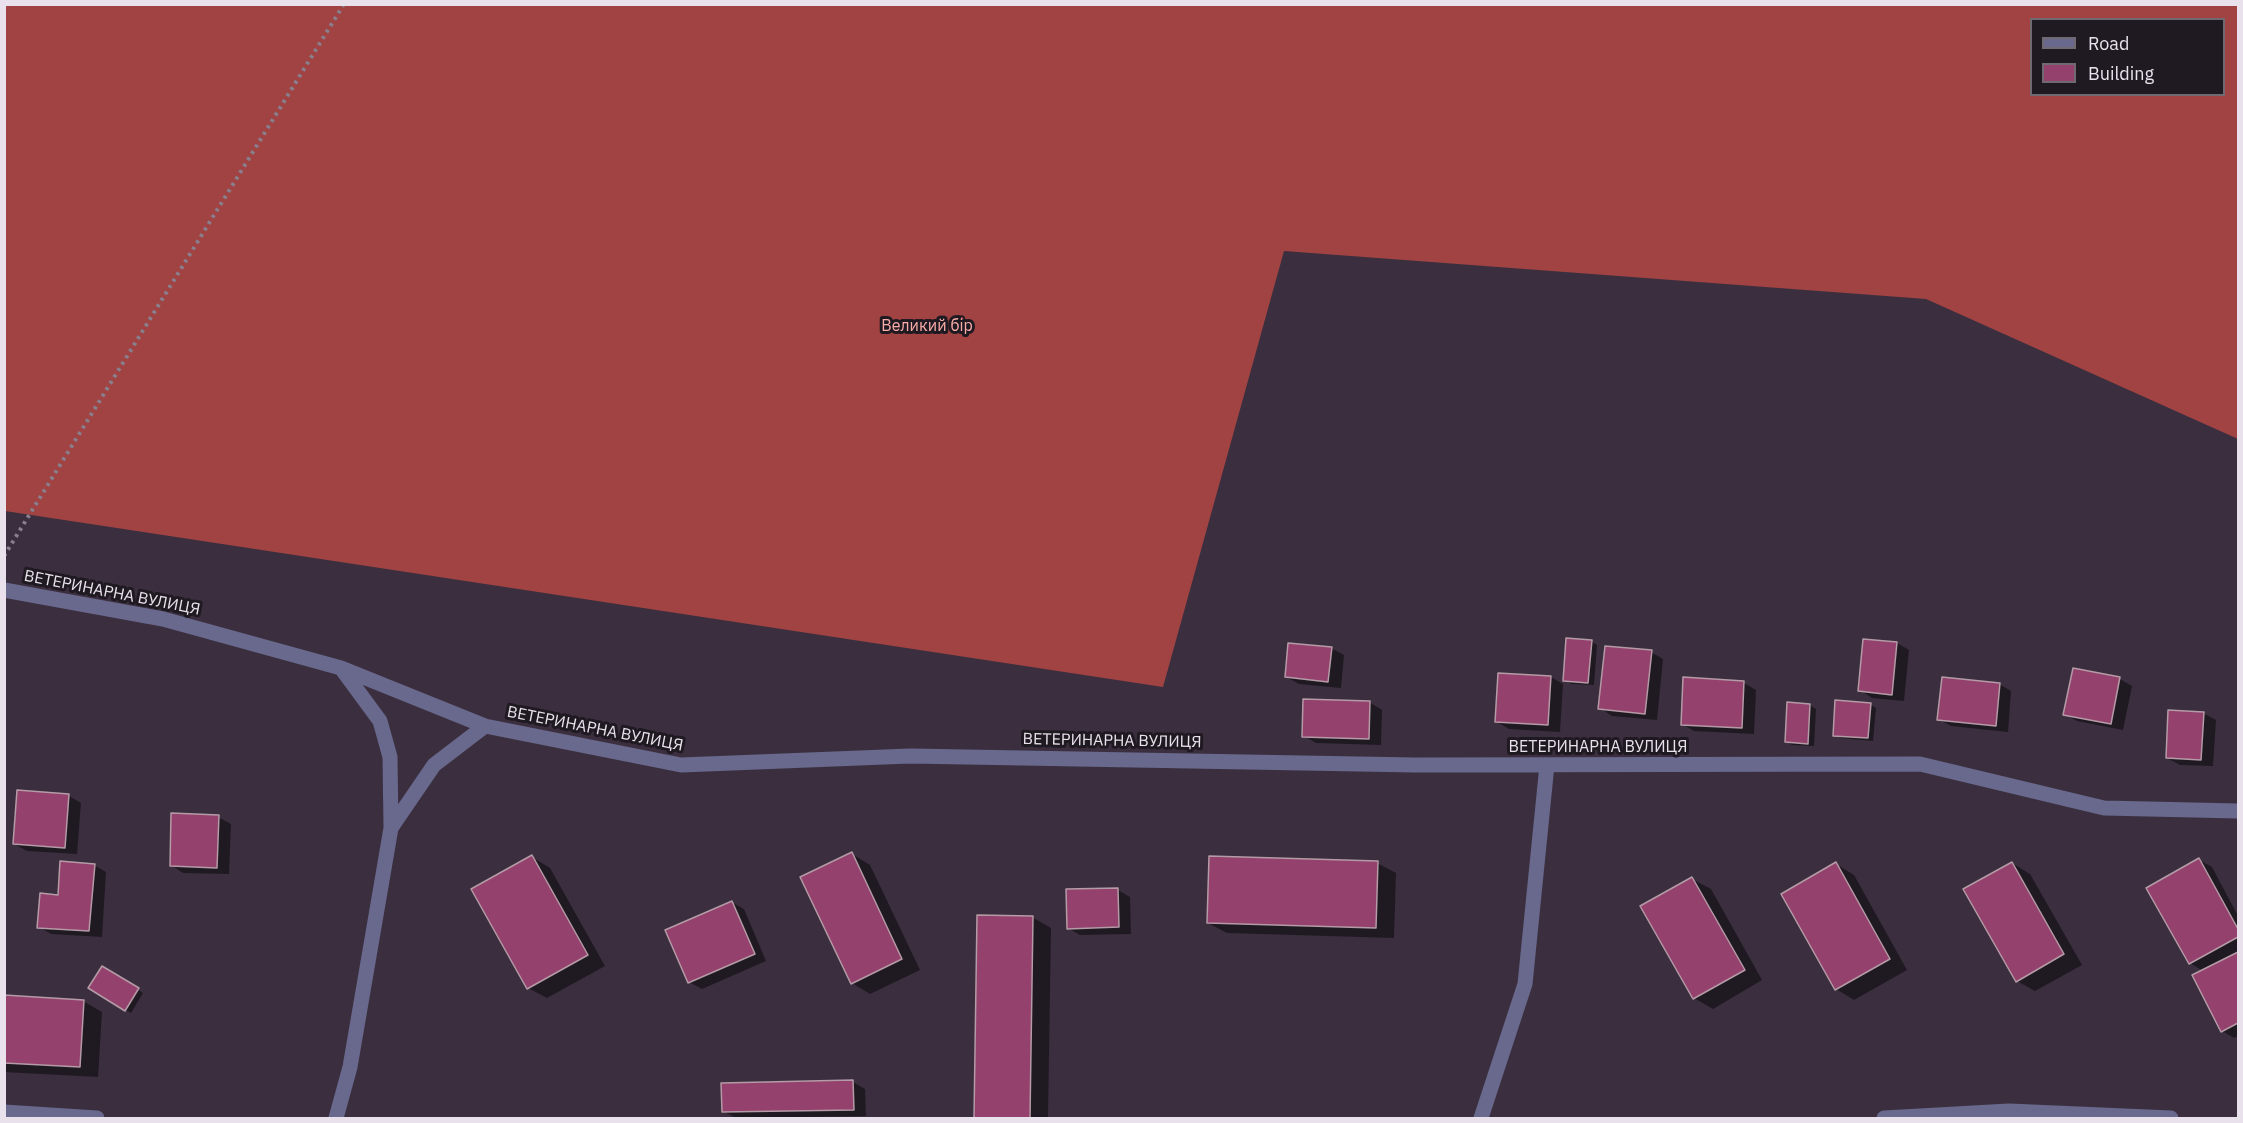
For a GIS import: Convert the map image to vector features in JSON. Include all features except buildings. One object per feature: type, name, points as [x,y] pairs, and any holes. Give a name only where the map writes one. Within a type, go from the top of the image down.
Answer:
[{"type":"street","name":"ВЕТЕРИНАРНА ВУЛИЦЯ","points":[[4,590],[163,619],[341,668],[485,726],[681,765],[910,756],[1415,765],[1920,764],[2104,808],[2238,811]]},
{"type":"street","points":[[336,1119],[350,1067],[391,828],[390,757],[380,721],[341,668]]},
{"type":"street","points":[[391,828],[434,765],[485,726]]},
{"type":"street","points":[[1481,1119],[1525,984],[1547,765]]},
{"type":"street","points":[[1884,1119],[2009,1111],[2170,1119]]},
{"type":"street","points":[[4,1112],[96,1119]]},
{"type":"path","points":[[4,556],[344,4]]},
{"type":"green space","name":"Великий бір","points":[[4,5],[2238,5],[2238,439],[1926,299],[1284,251],[1163,687],[5,511]]}]
